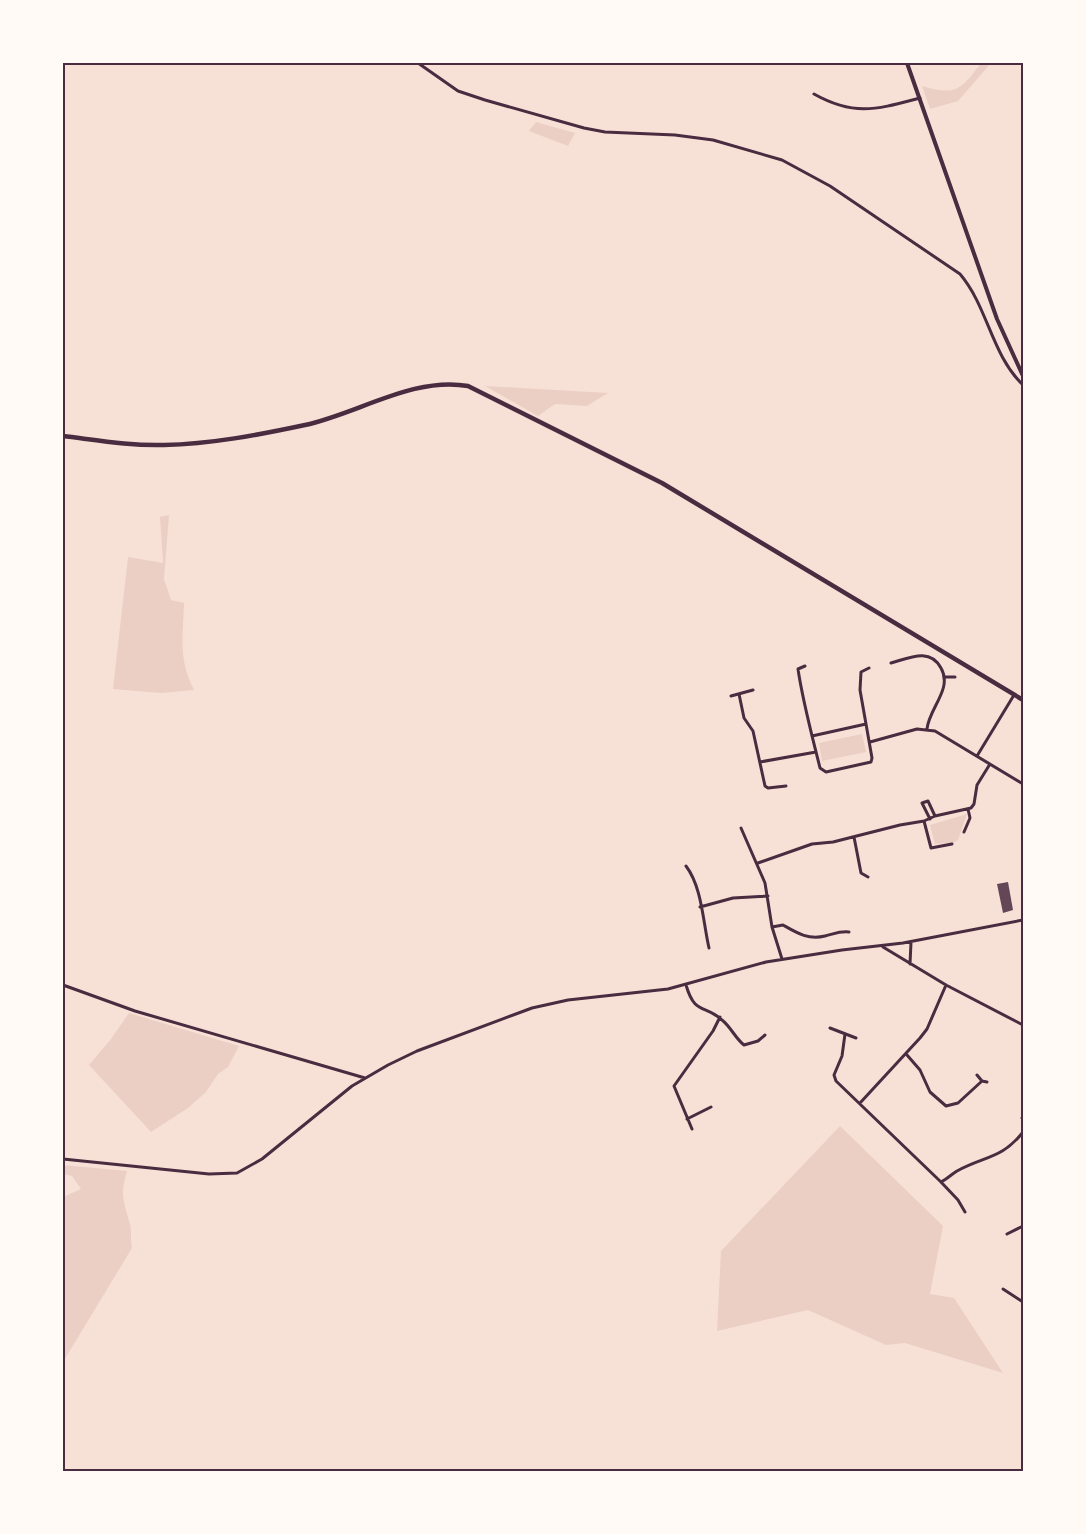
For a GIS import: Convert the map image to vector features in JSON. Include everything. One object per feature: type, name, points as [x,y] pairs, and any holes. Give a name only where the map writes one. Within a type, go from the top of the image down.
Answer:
[{"type":"main road","points":[[63,436],[164,445],[222,440],[307,424],[419,387],[451,383],[468,386],[662,483],[1023,700]]},
{"type":"street","points":[[418,63],[458,91],[573,125],[605,132],[675,135],[713,140],[795,166],[830,186],[960,274],[978,302],[1001,355],[1023,385]]},
{"type":"street","points":[[907,63],[997,319],[1023,376]]},
{"type":"street","points":[[814,94],[834,104],[861,111],[920,98]]},
{"type":"street","points":[[891,663],[925,655],[933,657],[940,665],[946,677],[927,729]]},
{"type":"street","points":[[791,666],[798,669],[805,666]]},
{"type":"street","points":[[856,668],[861,672]]},
{"type":"street","points":[[861,672],[868,668]]},
{"type":"street","points":[[798,669],[804,708],[808,714],[820,768],[826,772],[871,762],[870,741],[860,690],[861,672]]},
{"type":"street","points":[[946,677],[955,677]]},
{"type":"street","points":[[731,696],[753,690]]},
{"type":"street","points":[[739,694],[744,718],[753,731],[765,786],[768,788],[786,786]]},
{"type":"street","points":[[977,756],[1014,695]]},
{"type":"street","points":[[812,736],[866,724]]},
{"type":"street","points":[[870,741],[916,729],[935,731],[1023,784]]},
{"type":"street","points":[[760,762],[816,752]]},
{"type":"street","points":[[758,863],[812,844],[832,842],[924,821],[968,808],[974,804],[976,785],[990,764]]},
{"type":"street","points":[[930,819],[922,803],[928,801],[930,803],[935,816]]},
{"type":"street","points":[[964,832],[970,818],[968,808]]},
{"type":"street","points":[[924,821],[931,849],[952,844]]},
{"type":"street","points":[[741,828],[758,863],[768,896],[772,927],[782,959]]},
{"type":"street","points":[[746,837],[751,835]]},
{"type":"street","points":[[854,837],[861,873],[868,877]]},
{"type":"street","points":[[686,866],[693,875],[698,889],[709,948]]},
{"type":"street","points":[[857,876],[861,873]]},
{"type":"street","points":[[700,907],[733,898],[768,896]]},
{"type":"street","points":[[63,1160],[209,1174],[237,1173],[262,1159],[316,1114],[365,1078],[417,1051],[514,1014],[553,1002],[686,985],[754,964],[910,942],[1023,920]]},
{"type":"street","points":[[772,927],[783,925],[804,937],[824,936],[840,931],[849,932]]},
{"type":"street","points":[[910,942],[910,964]]},
{"type":"street","points":[[882,946],[946,985],[1023,1025]]},
{"type":"street","points":[[63,985],[135,1011],[365,1078]]},
{"type":"street","points":[[686,985],[696,1005],[720,1017],[744,1045],[758,1041],[765,1035]]},
{"type":"street","points":[[860,1103],[906,1055],[927,1029],[946,985]]},
{"type":"street","points":[[692,1129],[674,1086],[713,1031],[720,1017]]},
{"type":"street","points":[[830,1028],[856,1038]]},
{"type":"street","points":[[845,1034],[842,1056],[834,1075],[836,1081],[941,1182],[958,1200],[965,1212]]},
{"type":"street","points":[[906,1055],[920,1070],[930,1092],[946,1106],[958,1103],[982,1081]]},
{"type":"street","points":[[977,1075],[982,1081],[987,1082]]},
{"type":"street","points":[[687,1119],[711,1107]]},
{"type":"street","points":[[941,1182],[958,1171],[999,1154],[1013,1144],[1023,1132]]},
{"type":"street","points":[[1007,1234],[1023,1226]]},
{"type":"street","points":[[1003,1289],[1022,1299]]},
{"type":"shaded area","points":[[981,63],[991,63],[958,101],[930,109],[922,86],[943,90],[957,88],[963,85]]},
{"type":"shaded area","points":[[536,122],[575,133],[568,146],[529,131]]},
{"type":"shaded area","points":[[485,386],[608,393],[587,406],[555,404],[538,416]]},
{"type":"shaded area","points":[[169,515],[164,579],[171,600],[184,603],[184,658],[194,690],[161,693],[113,689],[128,557],[163,563],[160,517]]},
{"type":"shaded area","points":[[862,734],[866,752],[822,761],[819,743]]},
{"type":"shaded area","points":[[967,814],[958,840],[953,843],[935,844],[930,825]]},
{"type":"shaded area","points":[[129,1013],[239,1046],[228,1067],[218,1074],[206,1092],[188,1108],[151,1132],[89,1065]]},
{"type":"shaded area","points":[[840,1126],[943,1226],[930,1294],[954,1298],[1003,1373],[905,1343],[886,1345],[808,1310],[717,1331],[721,1251]]},
{"type":"shaded area","points":[[63,1165],[127,1171],[123,1198],[131,1227],[132,1248],[63,1362],[63,1197],[81,1189],[72,1176],[63,1174]]},
{"type":"building","points":[[1008,882],[1013,910],[1003,913],[997,884]]}]
